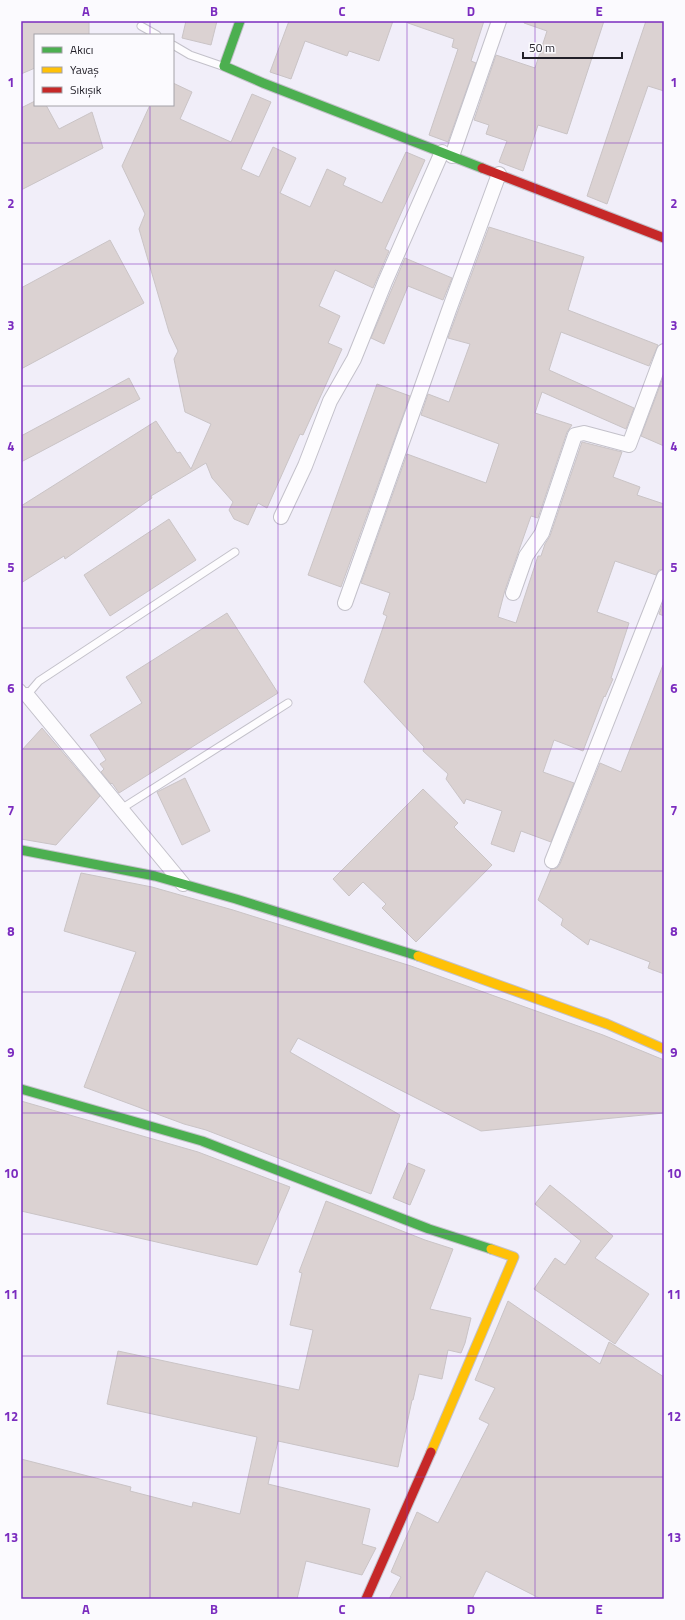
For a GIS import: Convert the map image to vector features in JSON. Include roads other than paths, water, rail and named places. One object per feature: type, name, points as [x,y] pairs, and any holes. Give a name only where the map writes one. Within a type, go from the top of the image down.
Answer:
[{"type":"street","points":[[240,21],[224,66],[664,238]]},
{"type":"street","points":[[281,517],[305,466],[330,401],[354,359],[385,282],[447,154],[499,21]]},
{"type":"street","points":[[345,603],[499,174]]},
{"type":"street","points":[[513,593],[526,556],[542,533],[575,435],[584,433],[629,445],[664,351]]},
{"type":"street","points":[[552,861],[664,577]]},
{"type":"street","points":[[24,692],[183,884]]},
{"type":"street","points":[[21,850],[155,876],[236,899],[415,955],[607,1024],[664,1049]]},
{"type":"street","points":[[21,1090],[202,1141],[429,1229],[514,1257],[446,1419],[366,1599]]},
{"type":"lane","points":[[141,26],[155,34]]},
{"type":"lane","points":[[174,45],[190,55],[224,66]]},
{"type":"lane","points":[[24,692],[234,552]]},
{"type":"lane","points":[[121,809],[288,703]]}]
